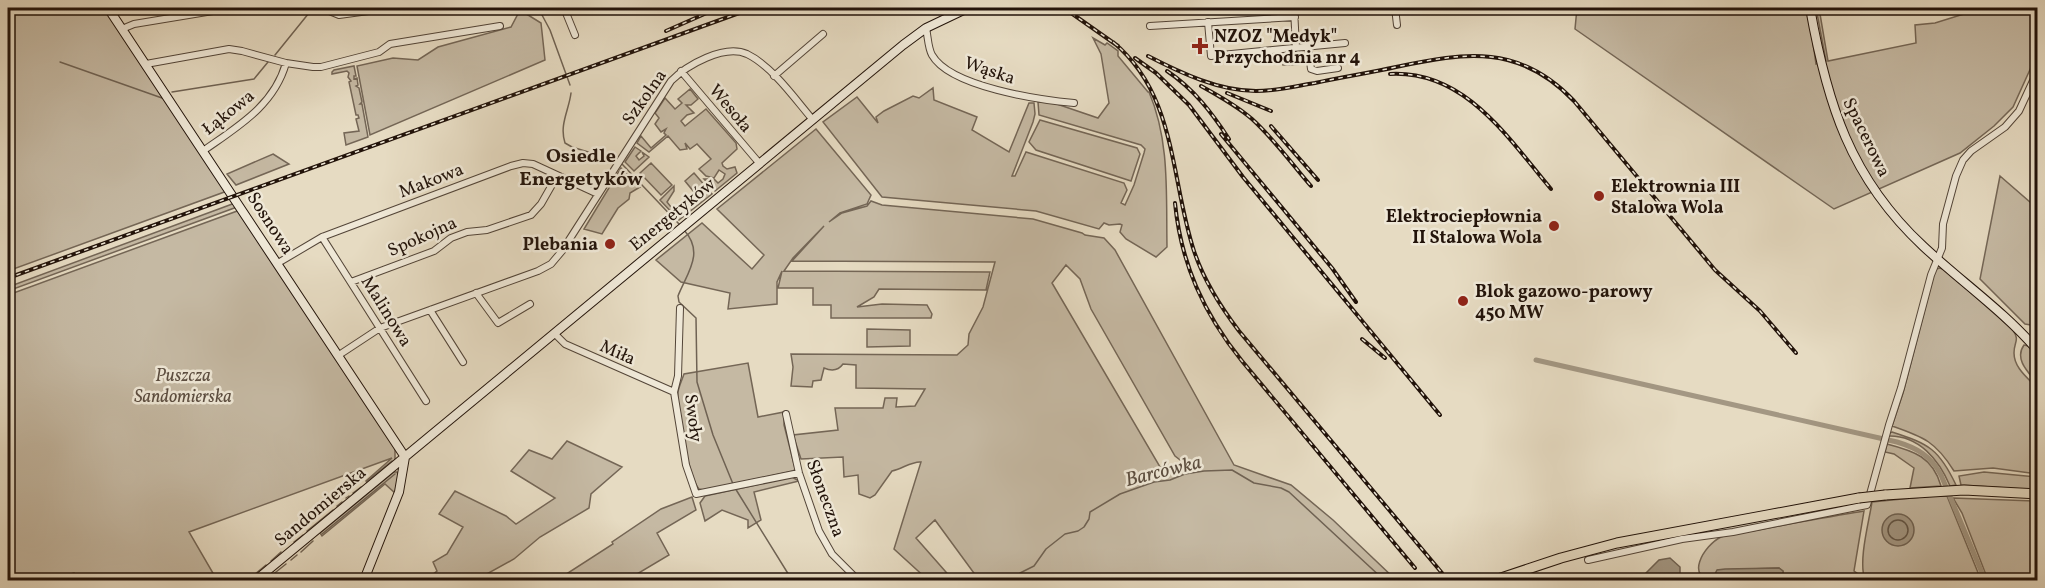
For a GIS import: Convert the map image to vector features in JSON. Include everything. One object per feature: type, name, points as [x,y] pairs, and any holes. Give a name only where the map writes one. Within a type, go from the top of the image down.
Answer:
[{"type":"main road","points":[[1495,580],[1561,558],[1617,543],[1859,498],[1973,490],[2037,494]]},
{"type":"street","name":"Sosnowa","points":[[108,8],[405,457]]},
{"type":"street","points":[[122,29],[134,24],[231,8]]},
{"type":"street","points":[[322,8],[339,15],[384,9]]},
{"type":"street","points":[[564,8],[575,35]]},
{"type":"street","name":"Energetyków","points":[[405,457],[926,28],[968,8]]},
{"type":"street","points":[[1294,8],[1296,48]]},
{"type":"street","points":[[1395,8],[1397,25]]},
{"type":"street","name":"Spacerowa","points":[[1810,8],[1828,93],[1839,126],[1876,192],[1894,216],[1936,258],[2004,317],[2037,351]]},
{"type":"street","points":[[1150,26],[1295,18]]},
{"type":"street","points":[[1208,22],[1211,56],[1345,43]]},
{"type":"street","points":[[146,64],[229,49],[286,63],[321,67],[379,52],[390,44],[500,26]]},
{"type":"street","name":"Wąska","points":[[926,28],[932,55],[944,69],[1012,94],[1074,103]]},
{"type":"street","points":[[774,76],[823,34]]},
{"type":"street","points":[[1308,46],[1311,69],[1338,68]]},
{"type":"street","name":"Szkolna","points":[[339,355],[380,328],[538,271],[551,264],[562,251],[671,81],[681,71],[700,60],[731,52],[746,54],[774,76],[813,120]]},
{"type":"street","name":"Łąkowa","points":[[203,151],[241,125],[261,107],[280,80],[286,63]]},
{"type":"street","points":[[1588,560],[1682,539],[1733,532],[1868,505],[1936,258],[1942,248],[1943,225],[1956,176],[1963,160],[1971,151],[2005,127],[2019,111],[2037,70]]},
{"type":"street","name":"Wesoła","points":[[681,71],[760,164]]},
{"type":"street","name":"Makowa","points":[[278,263],[322,237],[523,163],[533,164],[598,194]]},
{"type":"street","name":"Spokojna","points":[[351,282],[434,251],[451,238],[467,232],[488,230],[531,214],[541,204],[557,176]]},
{"type":"street","name":"Malinowa","points":[[322,237],[426,401]]},
{"type":"street","points":[[476,293],[498,322],[530,304]]},
{"type":"street","name":"Swoły","points":[[681,308],[678,376],[674,392],[686,465],[696,494],[799,473]]},
{"type":"street","points":[[430,310],[463,362]]},
{"type":"street","name":"Miła","points":[[554,333],[565,344],[674,392]]},
{"type":"street","name":"Słoneczna","points":[[786,414],[799,473],[819,531],[825,543],[858,580]]},
{"type":"street","points":[[364,580],[399,492],[405,457]]},
{"type":"street","name":"Sandomierska","points":[[256,580],[405,457]]},
{"type":"green space","points":[[8,8],[105,8],[227,191],[8,271]]},
{"type":"green space","points":[[1577,8],[1808,8],[1816,64],[1826,61],[1816,8],[1819,8],[1828,61],[1916,43],[1915,25],[1935,23],[1983,8],[2037,8],[2038,52],[2013,107],[1994,126],[1960,153],[1834,209],[1575,29]]},
{"type":"green space","points":[[520,10],[541,23],[545,60],[370,135],[357,66],[393,58],[418,60],[438,47],[511,27]]},
{"type":"green space","points":[[1093,38],[1105,45],[1107,43],[1118,51],[1118,56],[1149,92],[1156,111],[1161,129],[1166,168],[1167,247],[1156,257],[1126,239],[1120,232],[1122,225],[1120,224],[1104,223],[1099,229],[1036,211],[882,197],[823,122],[857,97],[878,123],[876,117],[884,111],[913,96],[919,98],[933,88],[934,100],[977,117],[972,130],[1009,152],[1029,103],[1034,103],[1033,122],[1012,176],[1015,176],[1026,152],[1124,183],[1127,190],[1121,203],[1125,205],[1145,149],[1141,145],[1039,115],[1038,102],[1051,102],[1098,118],[1109,103],[1101,54]]},
{"type":"green space","points":[[1306,50],[1307,64],[1283,65],[1282,51]]},
{"type":"green space","points":[[354,66],[356,76],[354,79],[357,78],[358,85],[356,86],[359,88],[362,102],[360,104],[362,104],[368,137],[346,145],[344,133],[359,131],[356,119],[359,118],[356,115],[349,73],[347,71],[332,74],[332,72]]},
{"type":"green space","points":[[690,89],[698,99],[691,105],[686,105],[694,113],[687,115],[681,121],[685,126],[706,109],[736,143],[737,149],[722,163],[727,169],[735,167],[737,173],[715,191],[704,179],[714,179],[718,183],[725,174],[719,170],[714,178],[706,176],[699,169],[711,159],[697,144],[690,149],[685,143],[687,149],[680,150],[668,136],[649,152],[637,143],[641,136],[651,148],[666,135],[664,133],[666,129],[661,132],[655,124],[659,118],[655,113],[665,98],[675,109],[682,103],[678,99]]},
{"type":"green space","points":[[1040,120],[1137,148],[1140,154],[1131,181],[1036,150],[1029,142]]},
{"type":"green space","points":[[816,129],[871,195],[867,204],[840,213],[829,222],[842,213],[867,206],[871,201],[882,205],[1033,219],[1085,235],[1104,238],[1115,250],[1234,465],[1291,485],[1333,520],[1396,580],[979,580],[935,520],[916,538],[953,580],[928,580],[894,549],[921,462],[892,471],[875,495],[870,498],[859,494],[858,475],[844,477],[843,457],[801,459],[793,435],[838,430],[835,408],[883,408],[885,398],[897,398],[896,407],[915,406],[925,389],[856,388],[856,365],[843,364],[834,370],[824,368],[821,380],[813,381],[812,387],[791,386],[793,367],[791,354],[957,355],[968,345],[969,334],[983,307],[995,262],[792,261],[824,226],[793,258],[784,271],[990,272],[986,290],[879,289],[874,297],[857,307],[882,304],[927,305],[932,314],[931,318],[831,318],[831,305],[813,305],[813,288],[778,288],[782,271],[777,282],[777,304],[728,309],[730,293],[681,282],[656,260],[702,223],[752,269],[764,255],[717,209]],"holes":[[[1066,265],[1080,279],[1091,309],[1175,456],[1184,463],[1160,467],[1052,283]]]},
{"type":"green space","points":[[635,147],[641,151],[636,156],[639,160],[644,156],[642,152],[649,157],[634,171],[625,162]]},
{"type":"green space","points":[[273,154],[289,164],[236,185],[227,174]]},
{"type":"green space","points":[[651,163],[672,185],[661,195],[640,173]]},
{"type":"green space","points":[[621,168],[640,187],[630,193],[629,199],[618,208],[602,234],[584,229]]},
{"type":"green space","points":[[694,173],[712,194],[679,220],[660,200],[674,186],[674,191],[667,202],[674,211],[679,213],[698,197],[685,181]]},
{"type":"green space","points":[[2000,176],[2030,202],[2037,203],[2037,326],[2025,324],[1980,279]]},
{"type":"green space","points":[[235,203],[237,207],[8,291],[8,287]]},
{"type":"green space","name":"Puszcza Sandomierska","points":[[240,210],[395,446],[395,460],[367,483],[366,481],[392,458],[189,532],[217,580],[133,580],[130,577],[125,580],[79,580],[74,573],[52,580],[8,580],[8,295]]},
{"type":"green space","points":[[1936,269],[1945,270],[2015,334],[2016,363],[2037,388],[2037,474],[1993,468],[1954,471],[1935,447],[1913,434],[1892,426],[1903,393],[1934,274]]},
{"type":"green space","points":[[867,329],[910,330],[910,346],[867,347]]},
{"type":"green space","points":[[2024,345],[2034,350],[2036,354],[2037,383],[2021,360],[2021,350]]},
{"type":"green space","points":[[748,363],[758,417],[784,412],[784,425],[794,471],[704,490],[699,489],[687,458],[679,412],[678,392],[684,374]]},
{"type":"green space","points":[[1892,432],[1915,440],[1931,450],[1944,463],[1956,485],[1950,486],[1934,458],[1926,451],[1909,440],[1888,436]]},
{"type":"green space","points":[[567,441],[622,467],[591,494],[589,508],[540,537],[514,559],[476,580],[417,580],[422,575],[428,578],[437,571],[433,562],[447,554],[463,527],[439,514],[455,491],[506,516],[516,524],[555,498],[511,471],[529,450],[552,459]]},
{"type":"green space","points":[[1887,444],[1906,449],[1928,462],[1941,486],[1910,488],[1914,468],[1894,454],[1885,452]]},
{"type":"green space","points":[[394,472],[397,472],[399,477],[395,493],[385,484],[322,536],[320,533]]},
{"type":"green space","points":[[1984,472],[2037,477],[2037,490],[1961,485],[1959,476]]},
{"type":"green space","points":[[792,477],[799,481],[754,492],[761,520],[748,528],[748,520],[722,510],[705,521],[700,503],[705,496]]},
{"type":"green space","points":[[1947,496],[1981,580],[1865,580],[1863,552],[1872,502]]},
{"type":"green space","points":[[692,497],[696,510],[657,533],[669,555],[627,580],[557,580],[613,544],[612,542],[661,509]]},
{"type":"green space","points":[[1953,498],[2037,501],[2037,580],[1988,580],[1962,513]]},
{"type":"green space","points":[[1864,511],[1854,571],[1857,573],[1856,580],[1750,580],[1783,575],[1783,571],[1779,568],[1718,570],[1715,574],[1716,580],[1700,574],[1703,554],[1721,537]]},
{"type":"water","points":[[1898,514],[1909,519],[1914,530],[1909,541],[1898,546],[1887,541],[1882,530],[1887,519]]},
{"type":"water","points":[[1670,558],[1680,567],[1680,580],[1639,580],[1659,560]]},
{"type":"water","points":[[1779,568],[1783,571],[1783,575],[1750,580],[1716,580],[1715,574],[1717,570],[1725,569]]},
{"type":"waterway","points":[[275,55],[313,8]]},
{"type":"waterway","points":[[532,8],[542,15],[550,30],[570,85]]},
{"type":"waterway","points":[[60,62],[162,98]]},
{"type":"waterway","points":[[172,92],[254,79],[268,62]]},
{"type":"waterway","points":[[571,93],[563,130],[565,143],[614,160]]},
{"type":"waterway","points":[[622,164],[679,224]]},
{"type":"waterway","points":[[684,230],[690,238],[694,255],[678,296],[679,302],[696,318],[697,382],[713,435],[733,484]]},
{"type":"waterway","points":[[1536,360],[1911,447],[1928,458],[1941,475],[1985,580]]},
{"type":"waterway","points":[[367,481],[392,461]]},
{"type":"waterway","name":"Barcówka","points":[[1019,580],[1020,573],[1034,566],[1046,549],[1065,534],[1084,527],[1090,512],[1120,494],[1185,474],[1232,470],[1254,483],[1281,488],[1289,492],[1384,580]]},
{"type":"waterway","points":[[322,534],[395,474]]},
{"type":"waterway","points":[[353,493],[361,487]]},
{"type":"waterway","points":[[735,488],[792,580]]},
{"type":"waterway","points":[[337,506],[342,502]]},
{"type":"waterway","points":[[307,531],[333,510]]},
{"type":"waterway","points":[[294,542],[303,535]]},
{"type":"waterway","points":[[301,552],[313,541]]},
{"type":"waterway","points":[[271,561],[281,552]]},
{"type":"waterway","points":[[291,560],[297,555]]},
{"type":"waterway","points":[[271,576],[286,564]]},
{"type":"waterway","points":[[249,579],[266,565]]},
{"type":"railway","points":[[666,31],[718,8]]},
{"type":"railway","points":[[8,278],[753,8]]},
{"type":"railway","points":[[1064,8],[1118,46]]},
{"type":"railway","points":[[1113,42],[1134,63],[1149,87],[1160,112],[1194,251],[1219,303],[1239,331],[1442,573]]},
{"type":"railway","points":[[1148,56],[1187,75],[1214,84],[1256,91],[1293,87],[1422,62],[1469,56],[1512,61],[1533,70],[1554,83],[1574,101],[1715,270],[1760,311],[1796,353]]},
{"type":"railway","points":[[1135,58],[1156,73],[1189,105],[1243,177],[1440,415]]},
{"type":"railway","points":[[1167,71],[1202,102],[1229,139]]},
{"type":"railway","points":[[1390,74],[1417,76],[1441,83],[1463,95],[1501,129],[1551,189]]},
{"type":"railway","points":[[1201,86],[1234,105],[1252,119],[1311,186]]},
{"type":"railway","points":[[1227,93],[1271,111]]},
{"type":"railway","points":[[1271,126],[1318,180]]},
{"type":"railway","points":[[1221,134],[1332,268],[1356,302]]},
{"type":"railway","points":[[1175,203],[1189,267],[1196,287],[1216,325],[1242,361],[1415,568]]},
{"type":"railway","points":[[1362,339],[1385,358]]},
{"type":"place","name":"NZOZ \"Medyk\" Przychodnia nr 4","points":[[1200,46]]},
{"type":"place","name":"Elektrownia III Stalowa Wola","points":[[1599,196]]},
{"type":"place","name":"Elektrociepłownia II Stalowa Wola","points":[[1554,226]]},
{"type":"place","name":"Plebania","points":[[610,244]]},
{"type":"place","name":"Blok gazowo-parowy 450 MW","points":[[1463,301]]},
{"type":"district","name":"Osiedle Energetyków","points":[[581,166]]}]
